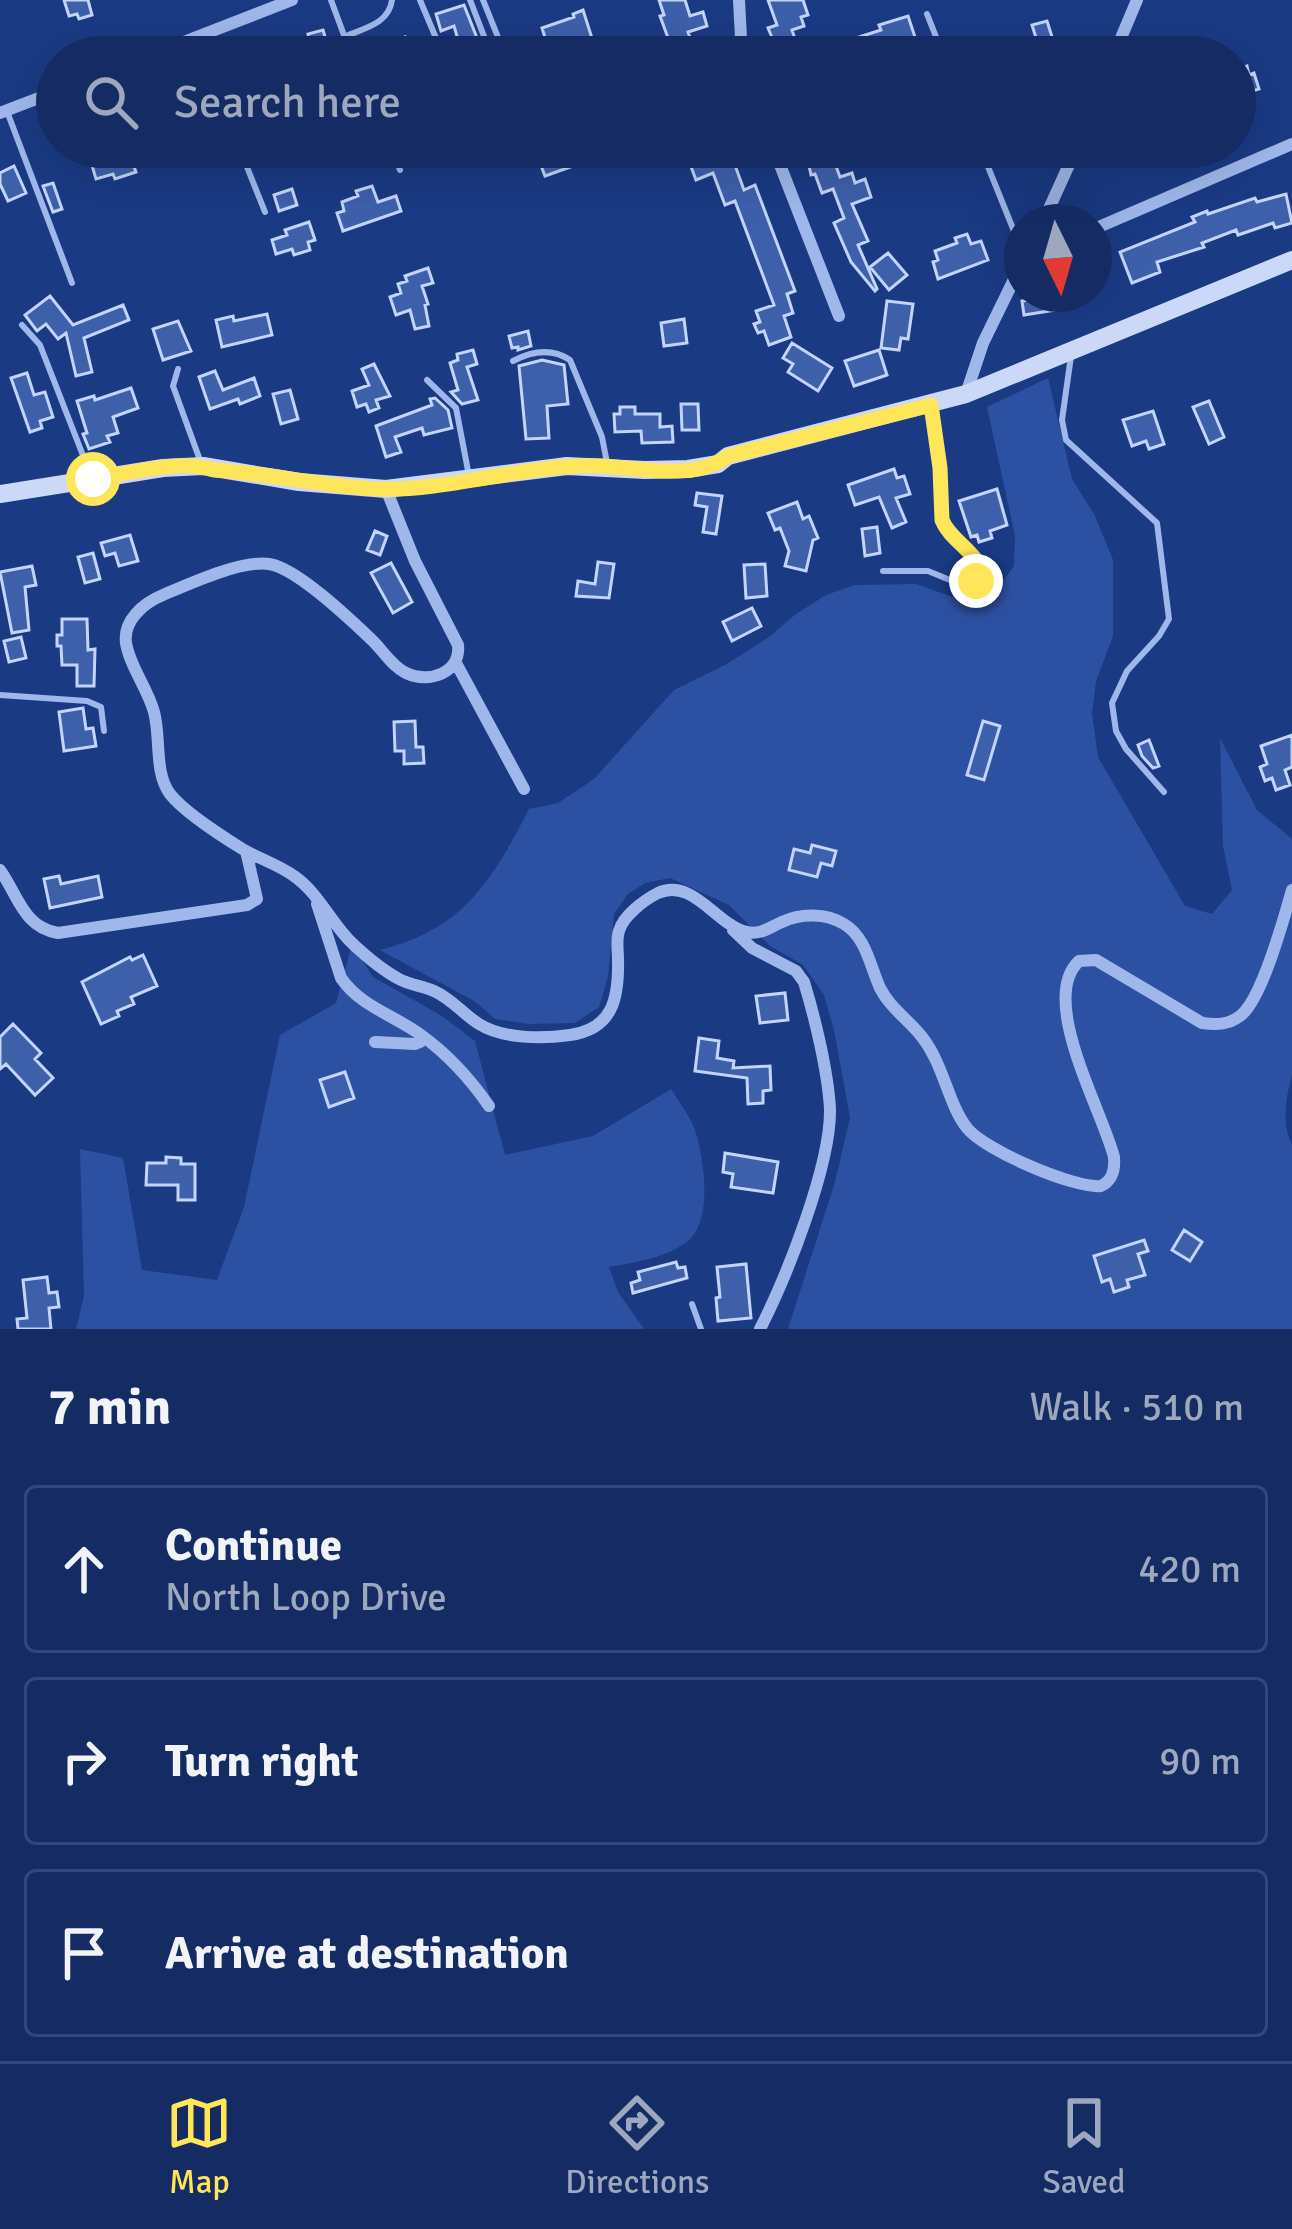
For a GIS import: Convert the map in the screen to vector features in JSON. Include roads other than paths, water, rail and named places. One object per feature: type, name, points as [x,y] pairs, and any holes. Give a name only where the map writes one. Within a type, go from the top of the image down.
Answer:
[{"type":"street","points":[[201,36],[292,0]]},
{"type":"street","points":[[739,0],[741,36]]},
{"type":"street","points":[[1121,36],[1136,0]]},
{"type":"street","points":[[3,112],[36,99]]},
{"type":"street","points":[[1256,159],[1292,143]]},
{"type":"street","points":[[780,168],[839,316]]},
{"type":"street","points":[[1050,204],[1067,168]]},
{"type":"street","points":[[1112,221],[1234,168]]},
{"type":"street","points":[[0,494],[202,466],[299,482],[386,489],[567,466],[645,470],[718,464],[728,456],[966,394],[1292,260]]},
{"type":"street","points":[[966,394],[1004,300]]},
{"type":"street","points":[[386,489],[415,562],[460,652],[456,663],[437,676],[403,671],[300,578],[273,564],[247,565],[158,597],[128,625],[126,642],[154,712],[165,786],[184,806],[246,851],[291,873],[313,892],[352,944],[398,979],[433,990],[491,1030],[533,1037],[592,1030],[604,1020],[617,993],[619,930],[654,895],[681,891],[752,933],[786,920],[820,915],[848,926],[860,940],[889,1002],[924,1038],[944,1072],[967,1128],[1000,1152],[1070,1182],[1101,1186],[1110,1180],[1114,1156],[1070,1029],[1064,994],[1068,974],[1079,961],[1096,959],[1202,1023],[1231,1022],[1252,1003],[1292,890]]},
{"type":"street","points":[[456,663],[524,789]]},
{"type":"street","points":[[0,870],[32,922],[58,933],[247,904],[257,899],[246,851]]},
{"type":"street","points":[[313,892],[349,989],[421,1035],[489,1106]]},
{"type":"street","points":[[715,912],[752,948],[796,971],[804,982],[830,1113],[809,1206],[760,1329]]},
{"type":"street","points":[[375,1042],[415,1044],[421,1035]]},
{"type":"lane","points":[[331,0],[344,36]]},
{"type":"lane","points":[[346,36],[384,20],[392,0]]},
{"type":"lane","points":[[420,0],[435,36]]},
{"type":"lane","points":[[470,0],[484,36]]},
{"type":"lane","points":[[483,0],[498,36]]},
{"type":"lane","points":[[927,14],[936,36]]},
{"type":"lane","points":[[3,112],[72,283]]},
{"type":"lane","points":[[248,168],[266,212]]},
{"type":"lane","points":[[988,168],[1004,206]]},
{"type":"lane","points":[[22,325],[40,345],[93,479]]},
{"type":"lane","points":[[513,361],[539,352],[559,352],[570,360],[602,436],[608,467]]},
{"type":"lane","points":[[1072,352],[1062,420],[1066,440],[1157,523],[1168,619],[1127,671],[1112,703],[1116,731],[1126,749],[1164,792]]},
{"type":"lane","points":[[178,369],[173,386],[202,466]]},
{"type":"lane","points":[[428,380],[456,408],[470,479]]},
{"type":"lane","points":[[883,571],[928,571],[967,587],[976,581],[980,566],[942,520],[931,405]]},
{"type":"lane","points":[[0,695],[87,700],[101,707],[104,731]]},
{"type":"lane","points":[[692,1304],[700,1329]]}]
